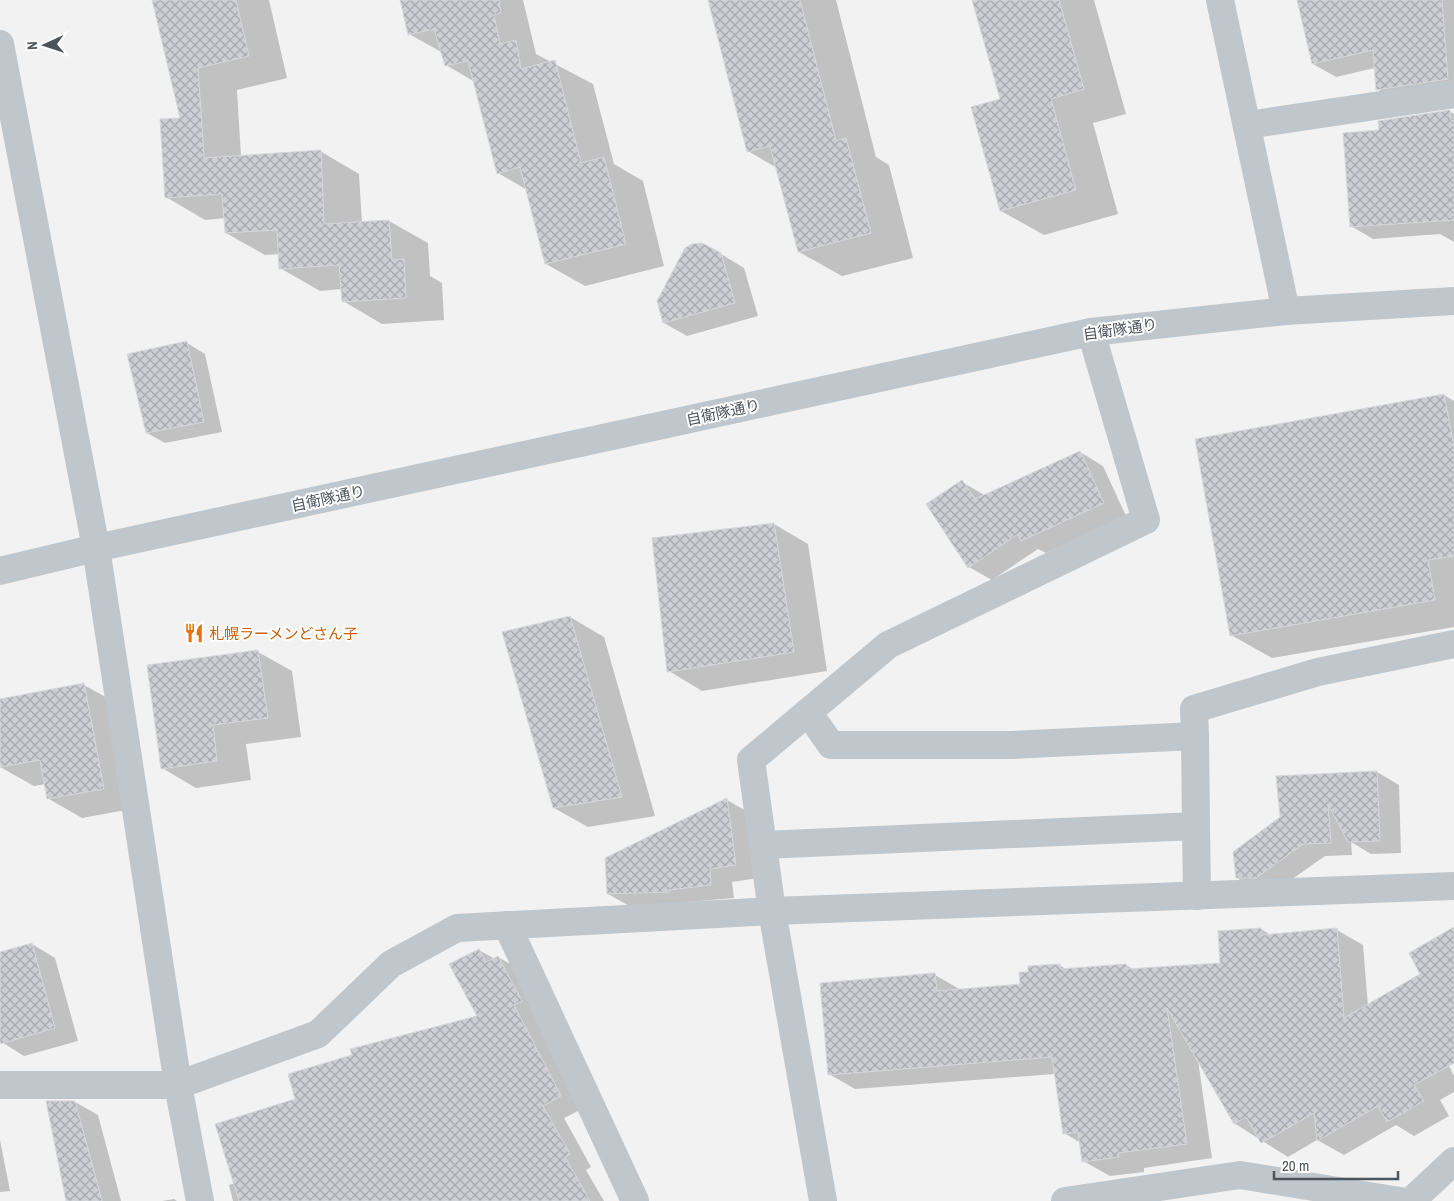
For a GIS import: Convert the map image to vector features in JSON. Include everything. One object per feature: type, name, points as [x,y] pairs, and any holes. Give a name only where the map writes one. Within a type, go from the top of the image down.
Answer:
[{"type":"street","points":[[1220,0],[1286,311]]},
{"type":"street","points":[[0,44],[96,548],[178,1085],[200,1201]]},
{"type":"street","points":[[1248,125],[1454,94]]},
{"type":"street","name":"自衛隊通り","points":[[0,571],[96,548],[1091,332],[1286,311],[1454,301]]},
{"type":"street","points":[[823,1201],[772,911],[751,760],[888,645],[1146,520],[1091,332]]},
{"type":"street","points":[[1197,896],[1194,709],[1318,672],[1454,644]]},
{"type":"street","points":[[808,712],[831,745],[1012,745],[1195,736]]},
{"type":"street","points":[[764,845],[1196,826]]},
{"type":"street","points":[[0,1085],[178,1085],[318,1034],[392,964],[457,928],[772,911],[1454,886]]},
{"type":"street","points":[[508,925],[635,1201]]},
{"type":"street","points":[[1411,1201],[1454,1161]]},
{"type":"street","points":[[1065,1201],[1240,1175],[1386,1200]]},
{"type":"building","points":[[152,0],[236,0],[249,56],[198,68],[204,158],[321,150],[324,224],[389,220],[392,260],[404,259],[406,298],[342,302],[339,265],[279,269],[277,230],[225,233],[222,194],[165,198],[160,119],[180,118]]},
{"type":"building","points":[[400,0],[499,0],[501,13],[494,15],[500,44],[516,40],[521,69],[555,60],[581,163],[604,157],[626,244],[545,264],[520,167],[497,174],[468,61],[445,66],[434,29],[408,35]]},
{"type":"building","points":[[708,0],[800,0],[836,141],[846,138],[871,233],[798,252],[770,146],[747,152]]},
{"type":"building","points":[[972,0],[1059,0],[1084,89],[1051,99],[1076,190],[1000,211],[971,107],[1000,99]]},
{"type":"building","points":[[1297,0],[1442,0],[1448,79],[1376,90],[1373,50],[1312,64]]},
{"type":"building","points":[[1450,110],[1451,121],[1454,121],[1454,220],[1350,227],[1343,133],[1379,130],[1378,121]]},
{"type":"building","points":[[702,243],[721,253],[735,303],[663,323],[657,301],[685,248],[692,244]]},
{"type":"building","points":[[187,341],[204,422],[146,433],[127,354]]},
{"type":"building","points":[[1444,394],[1454,446],[1454,556],[1428,560],[1435,600],[1230,636],[1195,439]]},
{"type":"building","points":[[1080,451],[1104,503],[1021,541],[1018,534],[968,568],[926,504],[962,480],[975,499]]},
{"type":"building","points":[[774,523],[794,652],[667,672],[652,538]]},
{"type":"building","points":[[570,616],[622,797],[553,808],[502,632]]},
{"type":"building","points":[[258,650],[268,718],[213,725],[217,761],[161,769],[147,665]]},
{"type":"building","points":[[84,683],[104,789],[47,799],[40,760],[0,767],[0,699]]},
{"type":"building","points":[[1377,771],[1380,841],[1348,842],[1328,804],[1331,843],[1303,844],[1256,878],[1236,878],[1233,852],[1280,817],[1276,776]]},
{"type":"building","points":[[727,798],[736,865],[710,869],[711,885],[669,890],[669,892],[607,894],[605,858]]},
{"type":"building","points":[[1454,927],[1454,1063],[1414,1085],[1424,1101],[1387,1122],[1378,1106],[1317,1141],[1314,1113],[1261,1143],[1246,1117],[1234,1124],[1167,1008],[1187,1144],[1118,1153],[1119,1157],[1082,1162],[1078,1132],[1063,1134],[1052,1057],[828,1075],[820,983],[935,973],[937,991],[1020,984],[1019,972],[1028,972],[1028,966],[1060,964],[1060,969],[1126,964],[1127,969],[1220,963],[1218,931],[1261,928],[1262,935],[1337,928],[1344,1018],[1420,974],[1409,953]]},
{"type":"building","points":[[32,943],[55,1028],[0,1044],[0,952]]},
{"type":"building","points":[[479,949],[486,962],[498,956],[522,1001],[514,1005],[561,1096],[543,1106],[570,1154],[565,1157],[590,1201],[239,1201],[215,1124],[295,1099],[288,1074],[352,1055],[350,1049],[477,1016],[449,964]]},
{"type":"building","points":[[46,1101],[75,1101],[102,1201],[66,1201]]},
{"type":"place","name":"札幌ラーメンどさん子","points":[[194,633]]}]
